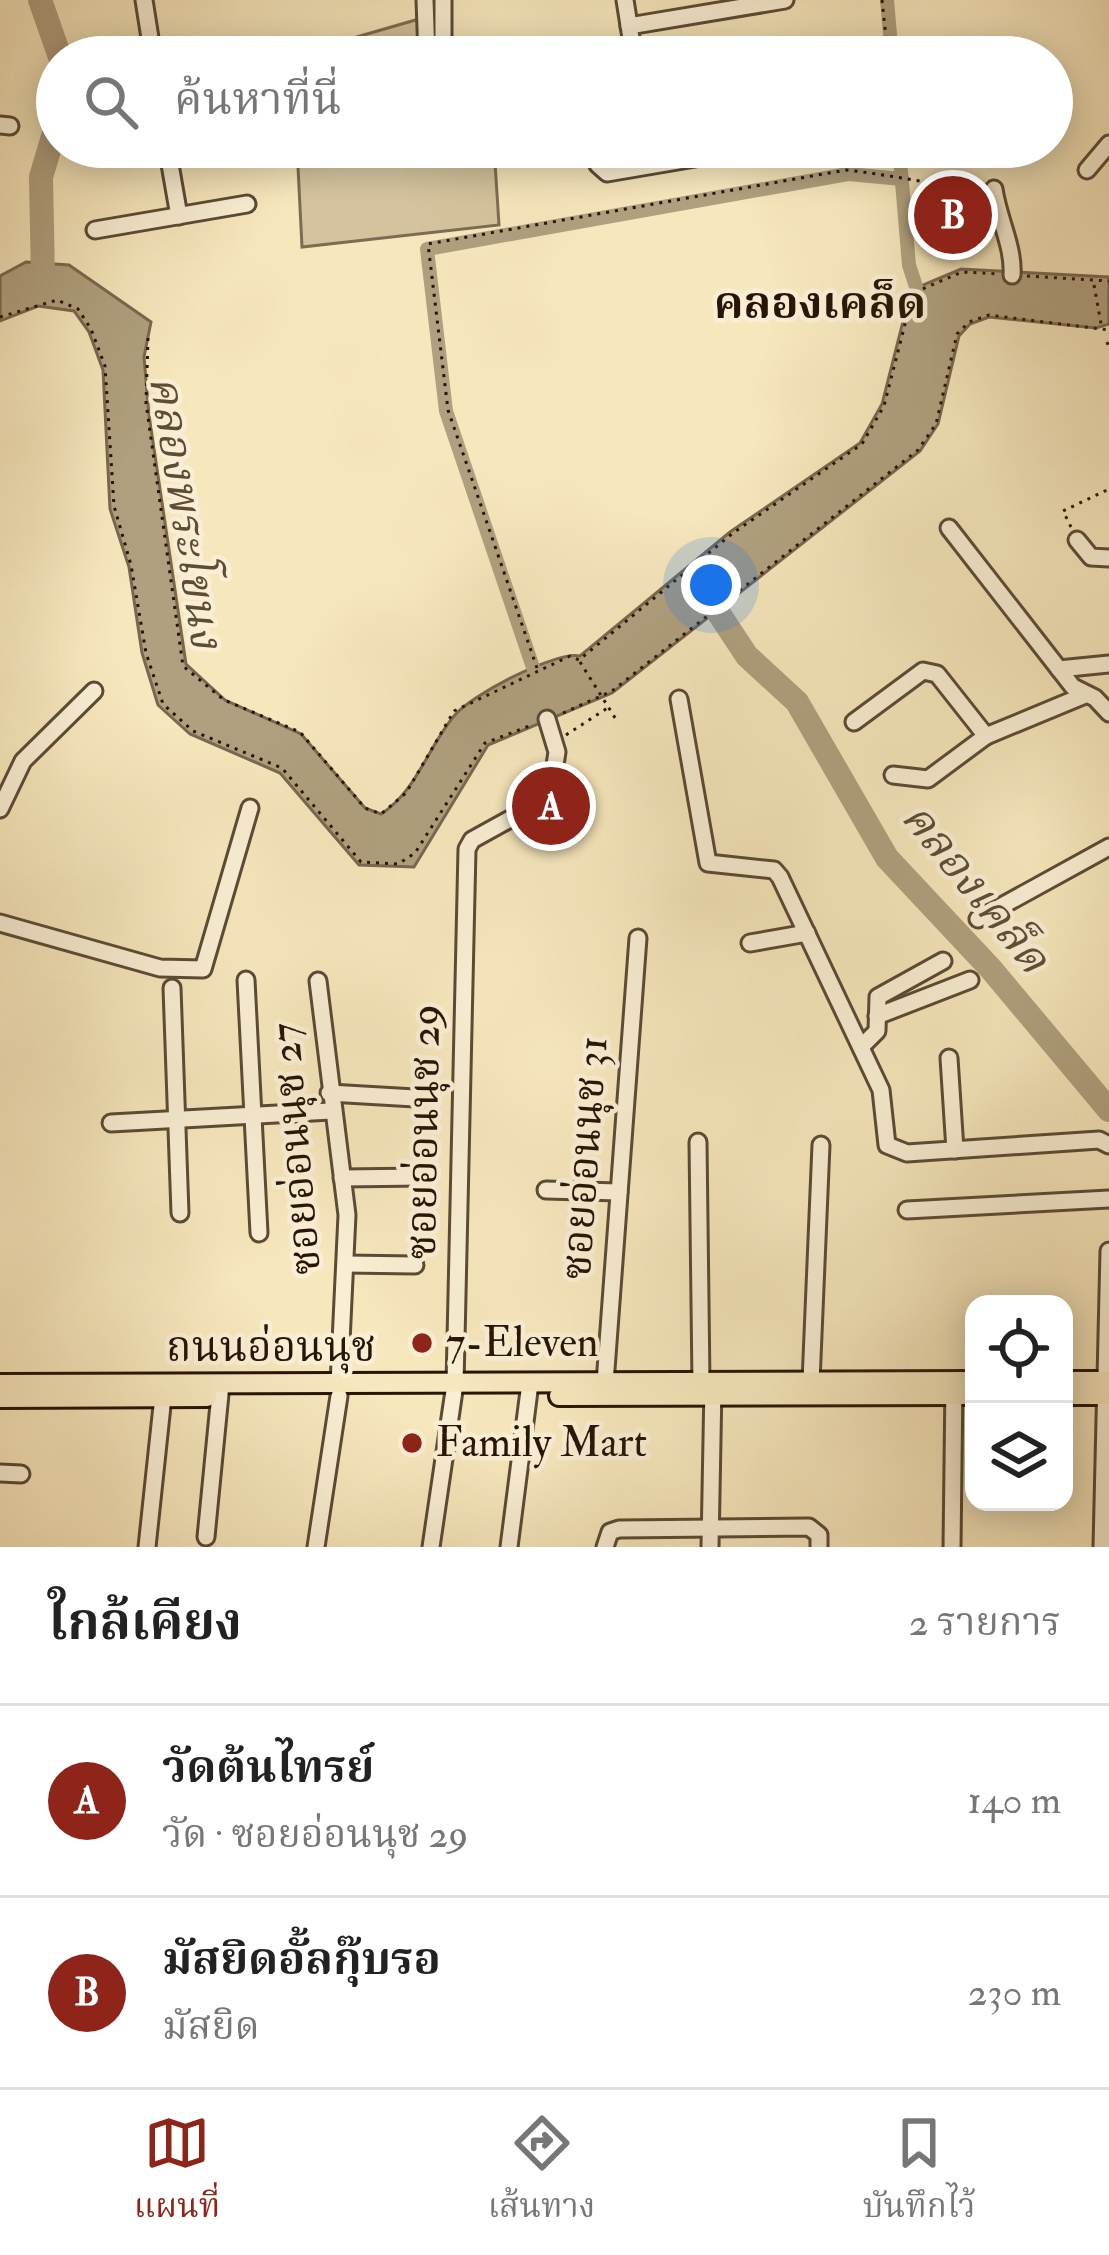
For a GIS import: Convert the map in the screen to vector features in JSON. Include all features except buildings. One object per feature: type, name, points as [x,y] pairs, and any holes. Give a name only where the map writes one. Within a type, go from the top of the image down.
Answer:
[{"type":"main road","name":"ถนนอ่อนนุช","points":[[530,1389],[605,1383],[709,1387],[811,1382],[964,1388]]},
{"type":"main road","points":[[1073,1382],[1107,1388]]},
{"type":"main road","name":"ถนนอ่อนนุช","points":[[0,1384],[164,1390],[964,1388]]},
{"type":"main road","points":[[1073,1394],[1107,1388]]},
{"type":"main road","name":"ถนนอ่อนนุช","points":[[0,1398],[164,1390]]},
{"type":"street","points":[[144,0],[150,36]]},
{"type":"street","points":[[425,0],[426,36]]},
{"type":"street","points":[[443,0],[443,36]]},
{"type":"street","points":[[625,0],[631,36]]},
{"type":"street","points":[[629,26],[785,0]]},
{"type":"street","points":[[1087,170],[1109,144]]},
{"type":"street","points":[[170,168],[178,216]]},
{"type":"street","points":[[601,168],[607,173],[636,168]]},
{"type":"street","points":[[994,189],[1000,228],[1012,252],[1012,275]]},
{"type":"street","points":[[95,230],[247,204]]},
{"type":"street","points":[[949,528],[1059,669],[1109,713]]},
{"type":"street","points":[[1077,540],[1091,557],[1109,558]]},
{"type":"street","points":[[1059,669],[1109,664]]},
{"type":"street","points":[[854,722],[923,671],[930,671],[986,736]]},
{"type":"street","points":[[0,809],[23,760],[94,691]]},
{"type":"street","points":[[893,775],[928,779],[986,736],[1085,695]]},
{"type":"street","points":[[679,699],[708,863],[718,868],[773,870],[883,1097],[887,1145],[907,1153],[1099,1140],[1109,1145]]},
{"type":"street","points":[[548,721],[554,743]]},
{"type":"street","name":"ซอยอ่อนนุช 29","points":[[431,1547],[455,1390],[465,881],[472,840],[550,797],[556,781],[554,743]]},
{"type":"street","points":[[0,922],[160,968],[203,969],[250,808]]},
{"type":"street","points":[[978,919],[1109,847]]},
{"type":"street","points":[[750,943],[807,933]]},
{"type":"street","name":"ซอยอ่อนนุช 31","points":[[605,1383],[638,938]]},
{"type":"street","points":[[861,1047],[877,1031],[878,997],[943,962]]},
{"type":"street","points":[[246,980],[260,1233]]},
{"type":"street","points":[[877,1016],[970,980]]},
{"type":"street","name":"ซอยอ่อนนุช 27","points":[[316,1547],[339,1390],[346,1264],[318,981]]},
{"type":"street","points":[[172,988],[180,1214]]},
{"type":"street","points":[[949,1058],[955,1150]]},
{"type":"street","points":[[329,1093],[415,1098]]},
{"type":"street","points":[[111,1123],[331,1111]]},
{"type":"street","points":[[698,1142],[710,1538]]},
{"type":"street","points":[[811,1382],[820,1144]]},
{"type":"street","points":[[341,1178],[422,1177]]},
{"type":"street","points":[[546,1190],[619,1192]]},
{"type":"street","points":[[907,1210],[1109,1199]]},
{"type":"street","points":[[1102,1547],[1109,1251]]},
{"type":"street","points":[[346,1264],[415,1264]]},
{"type":"street","points":[[952,1547],[964,1388]]},
{"type":"street","points":[[509,1547],[530,1389]]},
{"type":"street","points":[[147,1547],[164,1390]]},
{"type":"street","points":[[206,1537],[221,1390]]},
{"type":"street","points":[[0,1473],[21,1474]]},
{"type":"street","points":[[605,1547],[610,1532],[619,1529],[710,1538],[809,1527],[819,1535],[819,1547]]},
{"type":"path","points":[[882,0],[886,36]]},
{"type":"path","points":[[537,669],[449,414],[428,244],[847,170],[900,172],[917,184],[994,189]]},
{"type":"path","points":[[1094,284],[1106,331]]},
{"type":"path","points":[[579,660],[734,533],[862,444],[884,406],[914,293],[922,287]]},
{"type":"path","points":[[0,317],[57,300],[78,309],[91,329],[106,366],[114,506],[131,565],[146,653],[163,704],[193,731],[281,768],[361,862],[398,864],[416,854],[485,743],[602,696],[918,450],[936,424],[957,334],[969,322],[989,315],[1090,324],[1106,331]]},
{"type":"path","points":[[148,338],[146,403],[183,666],[224,700],[300,732],[364,808],[381,814],[406,793],[454,711],[570,656],[579,660],[617,722]]},
{"type":"path","points":[[1077,540],[1064,512],[1109,489]]},
{"type":"path","points":[[554,743],[610,706]]},
{"type":"shaded area","points":[[419,19],[421,36],[360,36]]},
{"type":"shaded area","points":[[298,168],[495,168],[499,225],[302,247]]},
{"type":"shaded area","points":[[26,262],[69,265],[151,322],[144,357],[149,415],[186,664],[225,700],[301,734],[365,808],[381,814],[404,794],[463,707],[534,667],[580,656],[730,532],[860,443],[882,404],[911,290],[961,269],[1109,277],[1109,324],[1096,328],[989,317],[970,324],[959,336],[938,424],[920,451],[612,693],[488,745],[414,867],[359,865],[280,773],[190,734],[158,705],[142,653],[129,567],[110,509],[103,370],[89,332],[74,311],[38,306],[0,321],[0,276]]},
{"type":"waterway","points":[[40,0],[53,36]]},
{"type":"waterway","points":[[887,0],[890,36]]},
{"type":"waterway","points":[[43,280],[44,168]]},
{"type":"waterway","points":[[901,168],[909,265],[921,302]]},
{"type":"waterway","points":[[538,682],[446,411],[427,249],[848,174],[902,179]]},
{"type":"waterway","name":"คลองเคล็ด","points":[[706,594],[747,656],[797,702],[887,858],[991,969],[1109,1110]]},
{"type":"place","name":"มัสยิดอั้ลกุ๊บรอ","points":[[953,215]]},
{"type":"place","name":"วัดต้นไทรย์","points":[[551,806]]},
{"type":"place","name":"7-Eleven","points":[[422,1343]]},
{"type":"place","name":"Family Mart","points":[[412,1443]]},
{"type":"district","name":"คลองเคล็ด","points":[[820,304]]},
{"type":"water label","name":"คลองพระโขนง","points":[[185,512]]}]
